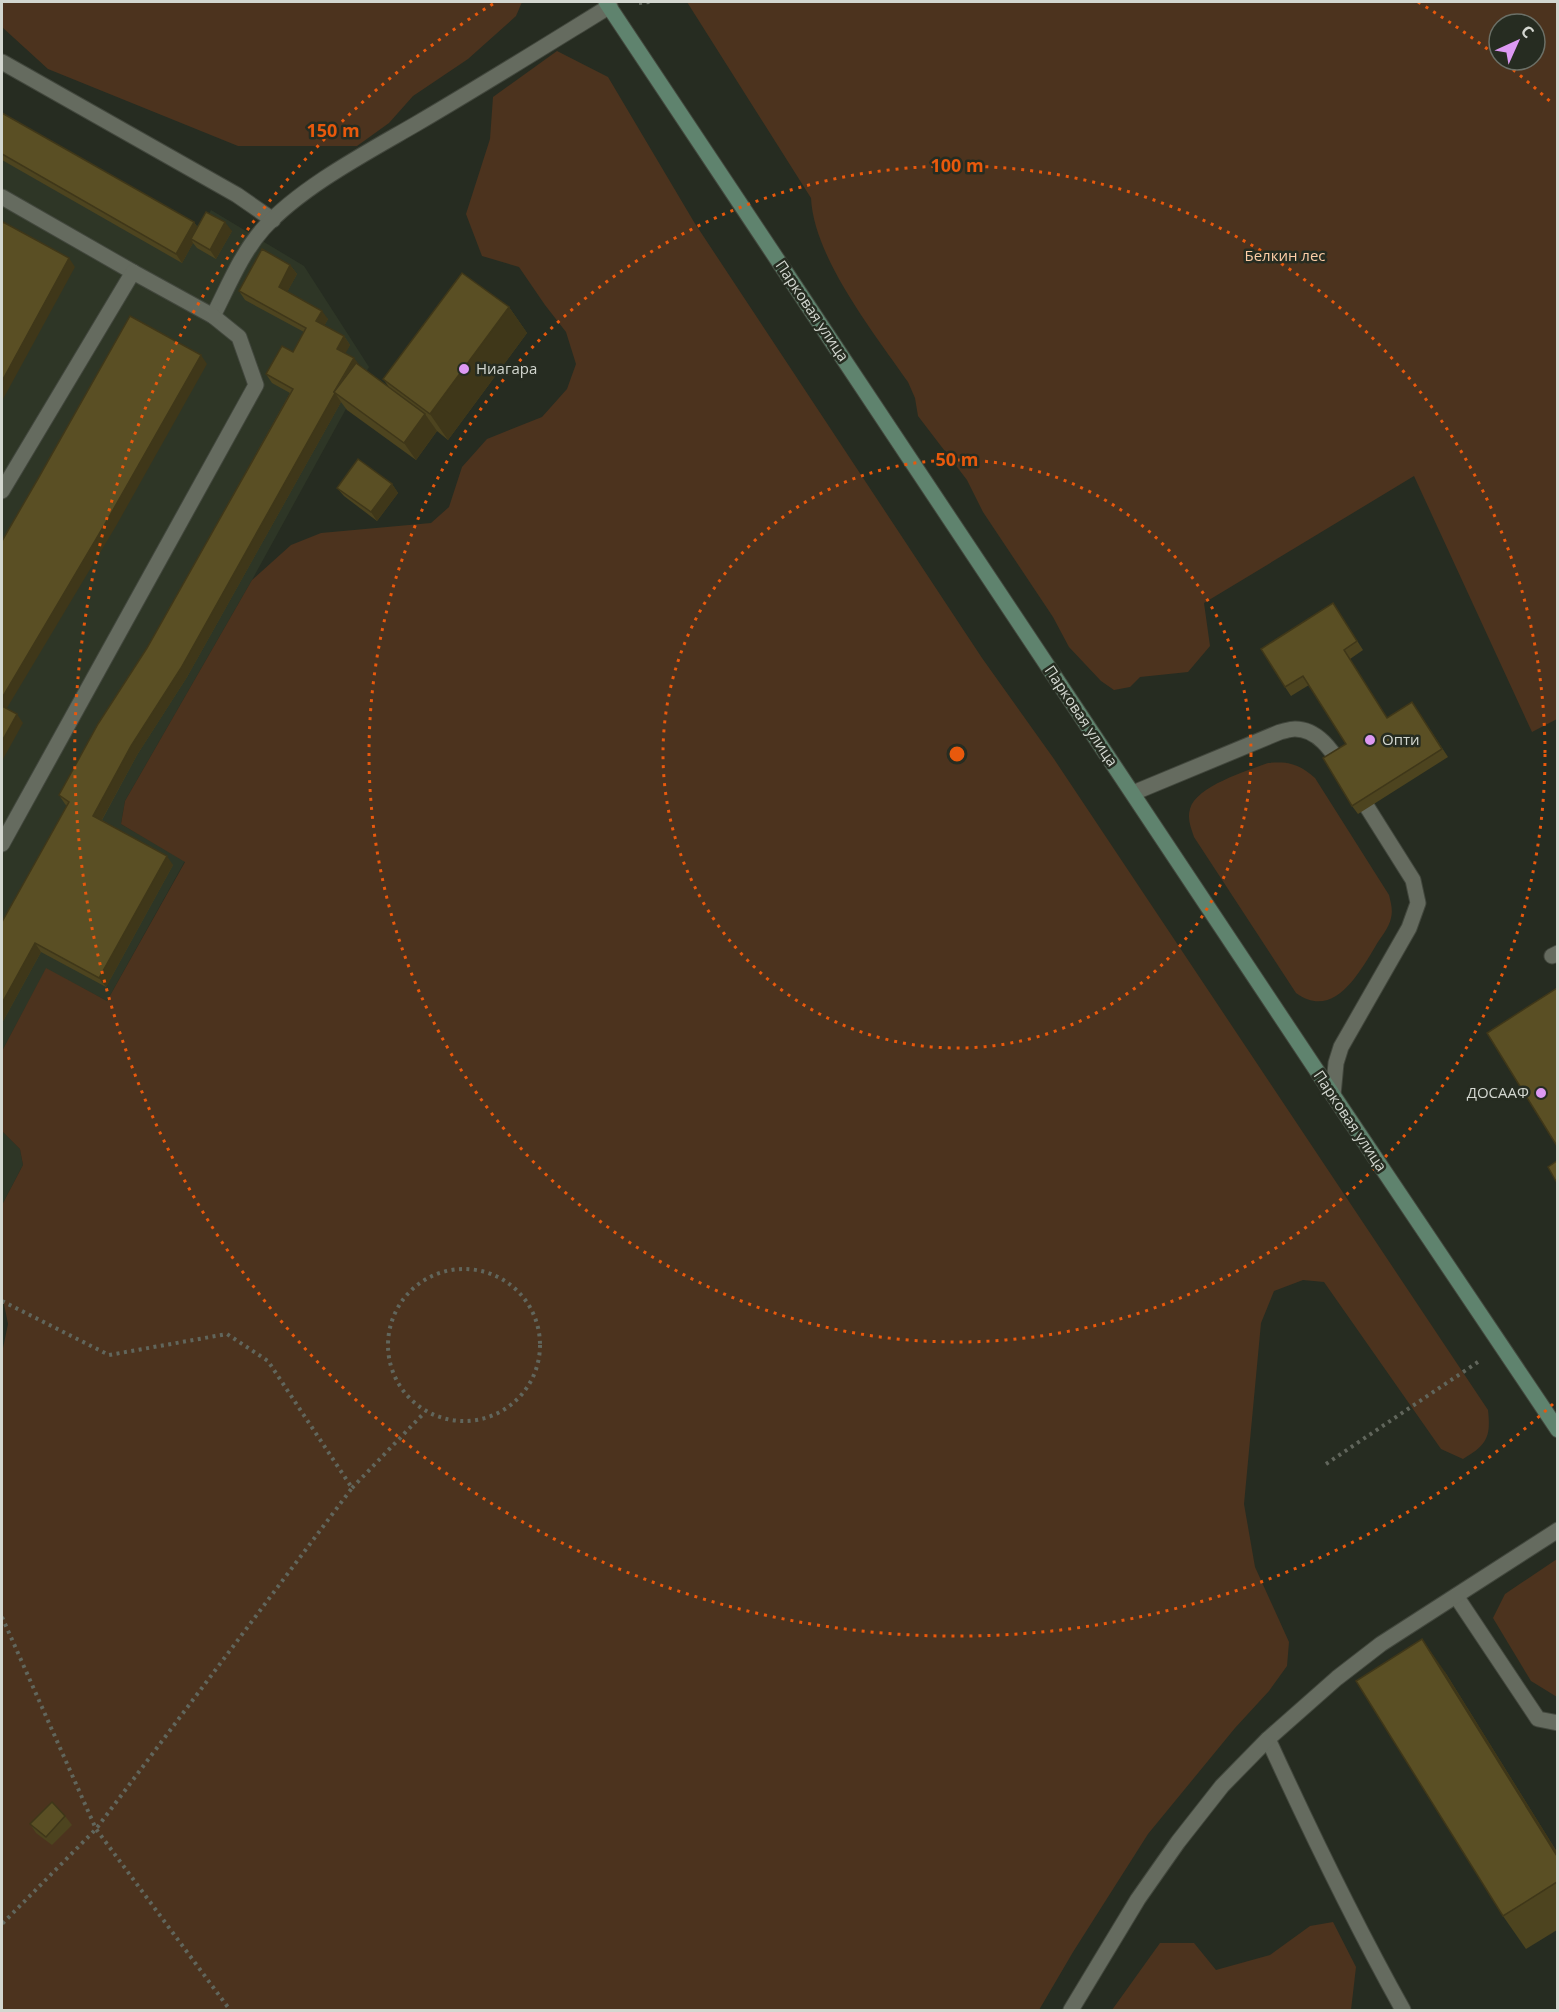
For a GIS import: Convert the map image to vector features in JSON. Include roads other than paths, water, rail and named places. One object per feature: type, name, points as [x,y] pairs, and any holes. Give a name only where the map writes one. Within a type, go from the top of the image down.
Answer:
[{"type":"main road","name":"Парковая улица","points":[[608,4],[1557,1430]]},
{"type":"street","points":[[213,316],[251,245],[263,229],[331,174],[487,82],[608,4]]},
{"type":"street","points":[[2,62],[237,195],[273,220]]},
{"type":"street","points":[[2,198],[213,316],[239,337],[256,385],[2,844]]},
{"type":"street","points":[[2,491],[133,272]]},
{"type":"street","points":[[1133,793],[1280,732],[1295,729],[1310,733],[1330,747],[1413,880],[1418,903],[1408,928],[1341,1047],[1336,1064],[1333,1095]]},
{"type":"street","points":[[1071,2010],[1138,1899],[1178,1842],[1222,1786],[1268,1739],[1337,1678],[1381,1644],[1557,1530]]},
{"type":"street","points":[[1456,1596],[1538,1719],[1557,1723]]},
{"type":"street","points":[[1268,1739],[1314,1840],[1366,1944],[1403,2010]]},
{"type":"place","name":"Ниагара","points":[[464,369]]},
{"type":"place","name":"Опти","points":[[1370,740]]},
{"type":"place","name":"ДОСААФ","points":[[1541,1093]]},
{"type":"park label","name":"Белкин лес","points":[[1285,256]]}]
